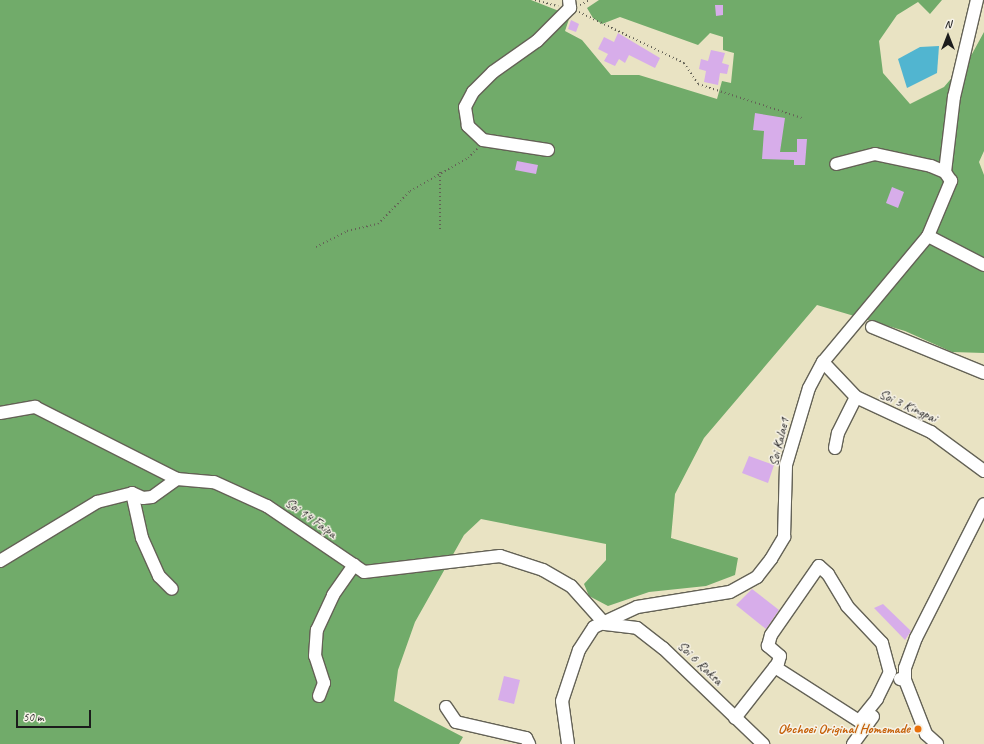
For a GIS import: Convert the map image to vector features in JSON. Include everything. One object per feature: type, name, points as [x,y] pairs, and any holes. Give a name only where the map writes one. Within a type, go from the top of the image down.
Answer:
[{"type":"street","points":[[836,164],[875,154],[931,166],[945,172],[954,97],[977,0]]},
{"type":"street","points":[[548,150],[483,140],[468,126],[465,116],[467,100],[501,65],[537,41],[570,4]]},
{"type":"street","name":"Soi Kalae1","points":[[568,744],[562,701],[579,650],[594,627],[605,624],[638,607],[730,592],[757,577],[784,538],[786,465],[809,388],[823,362],[928,236],[951,181],[945,172]]},
{"type":"street","points":[[928,236],[984,265]]},
{"type":"street","points":[[872,327],[984,373]]},
{"type":"street","name":"Soi 3 Kingpai","points":[[823,362],[856,398],[931,432],[984,471]]},
{"type":"street","points":[[835,448],[838,432],[856,398]]},
{"type":"street","name":"Soi 14 Faipa","points":[[0,413],[35,408],[177,479],[225,485],[303,528],[364,572],[388,572],[500,556],[543,570],[571,586],[605,624]]},
{"type":"street","points":[[0,560],[97,502],[132,493],[143,498],[152,497],[177,479]]},
{"type":"street","points":[[132,493],[142,538],[159,576],[172,589]]},
{"type":"street","points":[[937,744],[926,734],[905,680],[905,668],[916,638],[984,504]]},
{"type":"street","points":[[319,696],[324,683],[316,656],[317,630],[333,595],[354,565]]},
{"type":"street","points":[[735,718],[775,667],[780,656],[768,646],[772,635],[820,566],[847,606],[882,643],[890,672],[877,699],[859,721],[775,667]]},
{"type":"street","name":"Soi 6 Raksa","points":[[605,624],[637,628],[663,648],[763,744]]},
{"type":"street","points":[[853,744],[898,679],[905,680]]},
{"type":"street","points":[[446,707],[456,722],[526,738],[530,744]]},
{"type":"path","points":[[535,0],[570,4],[684,63],[698,84],[802,118]]},
{"type":"path","points":[[316,247],[341,234],[378,224],[410,191],[440,171],[468,158],[483,140]]},
{"type":"path","points":[[440,171],[440,229]]},
{"type":"green space","points":[[0,0],[531,0],[564,13],[569,19],[565,31],[582,40],[611,75],[639,75],[717,99],[722,81],[731,83],[734,53],[723,50],[723,37],[710,33],[698,45],[620,17],[602,24],[593,18],[587,8],[599,0],[942,0],[930,14],[918,2],[897,15],[879,41],[883,73],[910,104],[944,87],[972,54],[984,32],[984,151],[979,162],[984,175],[984,353],[952,352],[905,331],[817,305],[704,438],[675,494],[671,538],[738,558],[735,575],[706,586],[649,592],[608,606],[589,596],[584,584],[606,560],[606,544],[481,519],[464,535],[415,622],[398,670],[394,701],[463,737],[459,744],[0,744]]},
{"type":"water","points":[[939,46],[937,73],[907,88],[898,59],[920,47]]},
{"type":"building","points":[[715,5],[723,5],[723,15],[716,16]]},
{"type":"building","points":[[571,20],[579,24],[576,32],[568,29]]},
{"type":"building","points":[[618,33],[660,58],[655,68],[629,55],[625,63],[619,59],[615,66],[604,61],[608,54],[598,49],[604,37],[614,42]]},
{"type":"building","points":[[711,50],[725,53],[722,63],[729,65],[727,74],[720,73],[718,85],[704,82],[706,71],[699,69],[701,59],[708,61]]},
{"type":"building","points":[[755,113],[785,118],[780,152],[797,152],[797,139],[807,139],[805,165],[794,165],[794,160],[762,159],[764,131],[753,130]]},
{"type":"building","points":[[517,161],[538,165],[536,174],[515,170]]},
{"type":"building","points":[[892,187],[904,192],[898,208],[886,203]]},
{"type":"building","points":[[749,456],[774,465],[768,483],[742,473]]},
{"type":"building","points":[[752,589],[779,610],[766,629],[736,605]]},
{"type":"building","points":[[883,604],[911,631],[905,640],[874,608]]},
{"type":"building","points":[[504,676],[520,680],[514,704],[498,700]]},
{"type":"place","name":"Obchoei Original Homemade","points":[[918,729]]}]
